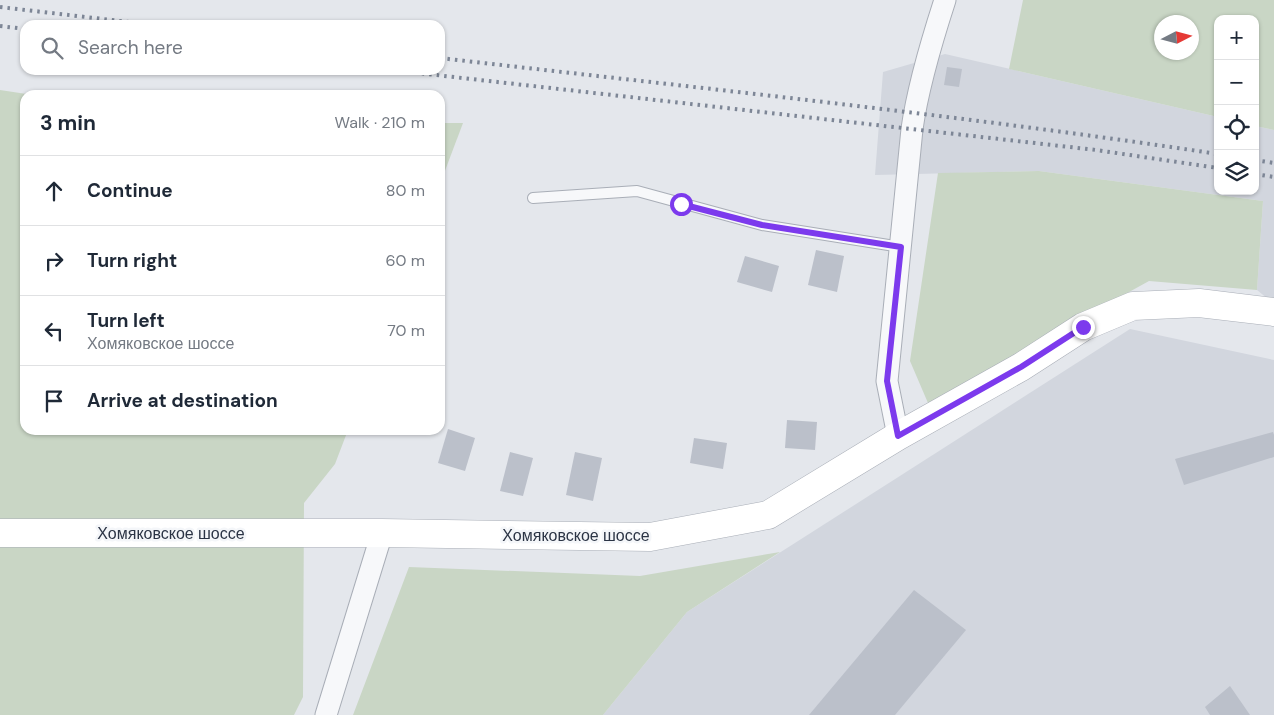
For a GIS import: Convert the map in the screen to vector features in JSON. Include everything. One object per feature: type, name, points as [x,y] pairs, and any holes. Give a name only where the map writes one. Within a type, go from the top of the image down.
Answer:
[{"type":"street","points":[[898,436],[887,381],[914,113],[934,34],[945,0]]},
{"type":"street","name":"Хомяковское шоссе","points":[[0,533],[382,533],[650,537],[768,515],[898,436],[1021,367],[1083,327],[1133,306],[1199,303],[1274,312]]},
{"type":"street","points":[[326,715],[382,533]]},
{"type":"lane","points":[[533,198],[636,191],[762,225],[901,247]]},
{"type":"shaded area","points":[[945,54],[1214,116],[1214,194],[1039,171],[875,175],[883,72]]},
{"type":"shaded area","points":[[1259,127],[1274,130],[1274,304],[1257,290],[1263,201],[1218,195],[1259,195]]},
{"type":"shaded area","points":[[1130,329],[1274,360],[1274,715],[603,715],[687,612]]},
{"type":"green space","points":[[1023,0],[1274,0],[1274,130],[1259,127],[1259,15],[1214,15],[1214,116],[1009,69]]},
{"type":"green space","points":[[0,90],[20,93],[20,435],[346,435],[335,464],[304,503],[303,697],[294,715],[0,715]]},
{"type":"green space","points":[[445,123],[463,123],[445,171]]},
{"type":"green space","points":[[1039,171],[1263,201],[1257,290],[1149,281],[928,403],[910,361],[938,173]]},
{"type":"green space","points":[[780,552],[687,612],[603,715],[353,715],[409,567],[640,576]]},
{"type":"building","points":[[947,67],[962,69],[959,87],[944,85]]},
{"type":"building","points":[[816,250],[844,256],[837,292],[808,285]]},
{"type":"building","points":[[745,256],[779,266],[772,292],[737,282]]},
{"type":"building","points":[[787,420],[817,422],[815,450],[785,448]]},
{"type":"building","points":[[448,429],[475,438],[465,471],[438,463]]},
{"type":"building","points":[[1273,432],[1274,457],[1184,485],[1175,459]]},
{"type":"building","points":[[694,438],[727,443],[723,469],[690,463]]},
{"type":"building","points":[[510,452],[533,458],[523,496],[500,491]]},
{"type":"building","points":[[575,452],[602,458],[593,501],[566,495]]},
{"type":"building","points":[[914,590],[966,630],[895,715],[809,715]]},
{"type":"building","points":[[1230,686],[1250,715],[1210,715],[1205,707]]},
{"type":"railway","points":[[0,7],[111,20]]},
{"type":"railway","points":[[0,26],[20,28]]},
{"type":"railway","points":[[445,59],[926,114],[1214,153]]},
{"type":"railway","points":[[436,75],[1096,150],[1214,167]]},
{"type":"railway","points":[[1259,161],[1274,163]]},
{"type":"railway","points":[[1259,175],[1274,177]]},
{"type":"route","points":[[681,204],[762,225],[901,247],[887,381],[898,436],[1021,367],[1083,327]]}]
